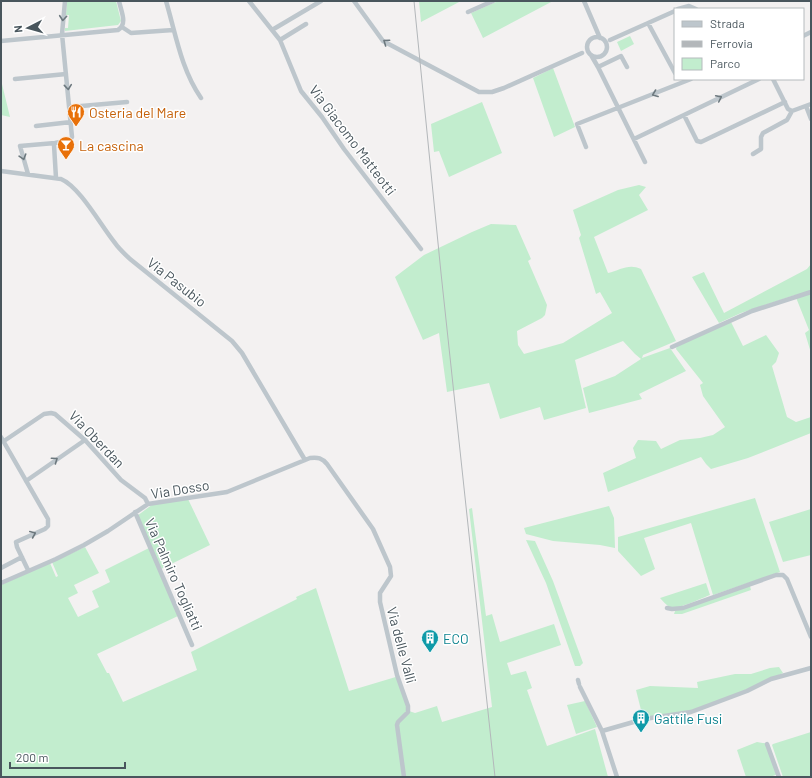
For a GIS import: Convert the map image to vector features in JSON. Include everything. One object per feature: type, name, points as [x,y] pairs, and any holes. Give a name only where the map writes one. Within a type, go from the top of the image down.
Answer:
[{"type":"street","points":[[28,174],[20,146],[55,143],[70,140],[72,137],[62,34],[64,1]]},
{"type":"street","points":[[119,1],[124,20],[122,27]]},
{"type":"street","points":[[166,1],[173,30],[189,78],[201,98]]},
{"type":"street","name":"Via Giacomo Matteotti","points":[[251,1],[280,40],[301,91],[420,249]]},
{"type":"street","points":[[272,30],[321,1]]},
{"type":"street","points":[[354,1],[383,41],[475,90],[482,92],[492,92],[504,88],[582,53],[591,39],[595,27]]},
{"type":"street","points":[[468,12],[493,1]]},
{"type":"street","points":[[584,1],[595,27],[606,47]]},
{"type":"street","points":[[682,8],[689,6],[694,8]]},
{"type":"street","points":[[598,67],[598,61],[605,52],[610,40],[674,11]]},
{"type":"street","points":[[648,23],[674,70]]},
{"type":"street","points":[[280,40],[306,24]]},
{"type":"street","points":[[1,41],[115,30],[122,27]]},
{"type":"street","points":[[122,27],[131,33],[173,30]]},
{"type":"street","points":[[591,39],[594,37],[610,40]]},
{"type":"street","points":[[587,46],[587,49],[598,67],[645,162]]},
{"type":"street","points":[[582,53],[591,54],[598,57],[601,56]]},
{"type":"street","points":[[598,67],[621,56],[627,67]]},
{"type":"street","points":[[15,79],[66,74]]},
{"type":"street","points":[[586,147],[577,124],[689,80]]},
{"type":"street","points":[[634,140],[757,80]]},
{"type":"street","points":[[773,80],[788,109],[792,111]]},
{"type":"street","points":[[70,107],[126,102]]},
{"type":"street","points":[[684,115],[697,141],[701,142],[784,102]]},
{"type":"street","points":[[753,154],[761,149],[761,137],[763,133],[787,120],[792,111],[811,104]]},
{"type":"street","points":[[806,106],[811,119]]},
{"type":"street","points":[[36,126],[71,122]]},
{"type":"street","points":[[55,143],[56,178]]},
{"type":"street","name":"Via Pasubio","points":[[1,171],[56,178],[68,182],[115,244],[130,259],[232,341],[242,354],[305,460]]},
{"type":"street","points":[[672,347],[744,314],[811,292]]},
{"type":"street","name":"Via Oberdan","points":[[2,439],[44,414],[52,413],[59,416],[85,440],[121,480],[145,498],[148,504]]},
{"type":"street","points":[[2,439],[49,522],[45,529],[16,542],[16,546],[28,570]]},
{"type":"street","points":[[26,481],[85,440]]},
{"type":"street","name":"Via delle Valli","points":[[305,460],[316,457],[324,460],[374,530],[390,567],[391,576],[380,593],[380,602],[397,675],[408,706],[408,712],[397,725],[404,777]]},
{"type":"street","name":"Via Dosso","points":[[1,583],[84,545],[148,504],[227,492],[305,460]]},
{"type":"street","name":"Via Palmiro Togliatti","points":[[135,512],[192,645]]},
{"type":"street","points":[[1,568],[22,557]]},
{"type":"street","points":[[668,608],[683,608],[776,575],[783,575],[787,579],[811,637]]},
{"type":"street","points":[[602,731],[644,719],[691,712],[747,691],[771,679],[811,668]]},
{"type":"street","points":[[580,685],[602,731],[618,777]]},
{"type":"street","points":[[767,744],[779,777]]},
{"type":"green space","points":[[67,1],[116,1],[121,21],[118,25],[65,31],[65,28],[68,28],[69,15],[66,15]]},
{"type":"green space","points":[[419,1],[461,1],[421,22]]},
{"type":"green space","points":[[498,1],[553,1],[483,38],[471,13]]},
{"type":"green space","points":[[630,36],[634,44],[621,51],[617,42]]},
{"type":"green space","points":[[553,68],[575,127],[554,137],[533,78]]},
{"type":"green space","points":[[2,84],[10,117],[1,115]]},
{"type":"green space","points":[[482,102],[502,153],[449,177],[439,151],[434,152],[431,124]]},
{"type":"green space","points":[[639,185],[646,187],[639,195],[648,210],[594,237],[608,273],[628,267],[637,267],[641,269],[676,341],[643,355],[642,358],[670,348],[686,371],[639,394],[642,399],[589,413],[583,388],[615,376],[641,359],[623,341],[575,360],[586,408],[544,420],[540,407],[500,419],[489,383],[447,392],[439,333],[423,340],[395,277],[424,255],[472,232],[491,224],[516,225],[531,259],[528,261],[547,305],[545,315],[542,318],[517,331],[518,345],[524,354],[563,343],[612,313],[600,292],[596,294],[579,238],[581,235],[573,210],[618,190]]},
{"type":"green space","points":[[811,264],[811,353],[805,333],[809,330],[795,295],[741,313],[719,323],[692,277],[704,272],[724,313],[807,269]]},
{"type":"green space","points":[[730,320],[743,346],[766,335],[779,353],[776,362],[772,366],[787,417],[796,422],[811,417],[811,433],[748,458],[711,469],[701,457],[608,492],[603,473],[636,458],[633,448],[638,440],[656,441],[661,449],[680,440],[713,435],[725,427],[703,396],[700,385],[703,383],[676,349],[677,345]]},
{"type":"green space","points":[[755,498],[780,572],[713,595],[691,523],[644,538],[655,569],[641,576],[618,551],[618,537]]},
{"type":"green space","points":[[188,499],[210,545],[159,570],[178,616],[97,654],[107,673],[109,673],[123,702],[197,670],[191,652],[316,588],[349,691],[399,676],[409,711],[415,713],[437,706],[442,722],[492,707],[469,509],[472,508],[486,616],[492,614],[500,642],[554,624],[561,645],[507,663],[511,675],[526,671],[532,688],[527,690],[547,746],[595,729],[608,777],[1,777],[1,585],[50,563],[56,577],[58,576],[52,562],[85,547],[99,573],[74,585],[78,593],[68,598],[78,617],[99,607],[92,591],[110,582],[105,570],[151,547],[137,516],[153,504]]},
{"type":"green space","points":[[609,506],[614,518],[615,548],[600,545],[553,541],[526,534],[524,528]]},
{"type":"green space","points":[[811,509],[811,555],[783,562],[769,522]]},
{"type":"green space","points":[[526,540],[535,541],[553,581],[583,663],[580,666],[575,666],[546,583]]},
{"type":"green space","points":[[706,583],[710,595],[678,607],[670,607],[660,598]]},
{"type":"green space","points":[[750,586],[751,590],[682,614],[674,614],[675,611]]},
{"type":"green space","points":[[779,667],[783,673],[747,690],[689,711],[643,718],[636,690],[650,686],[698,688],[697,682],[735,674],[751,674],[770,668]]},
{"type":"green space","points":[[585,701],[597,727],[576,734],[567,705]]},
{"type":"green space","points":[[811,732],[811,777],[783,777],[772,745]]},
{"type":"green space","points":[[757,742],[769,744],[778,774],[770,777],[746,777],[737,750]]},
{"type":"railway","points":[[414,1],[441,273],[495,777]]},
{"type":"place","name":"Osteria del Mare","points":[[76,127]]},
{"type":"place","name":"La cascina","points":[[66,160]]},
{"type":"place","name":"ECO","points":[[430,653]]},
{"type":"place","name":"Gattile Fusi","points":[[641,733]]}]
